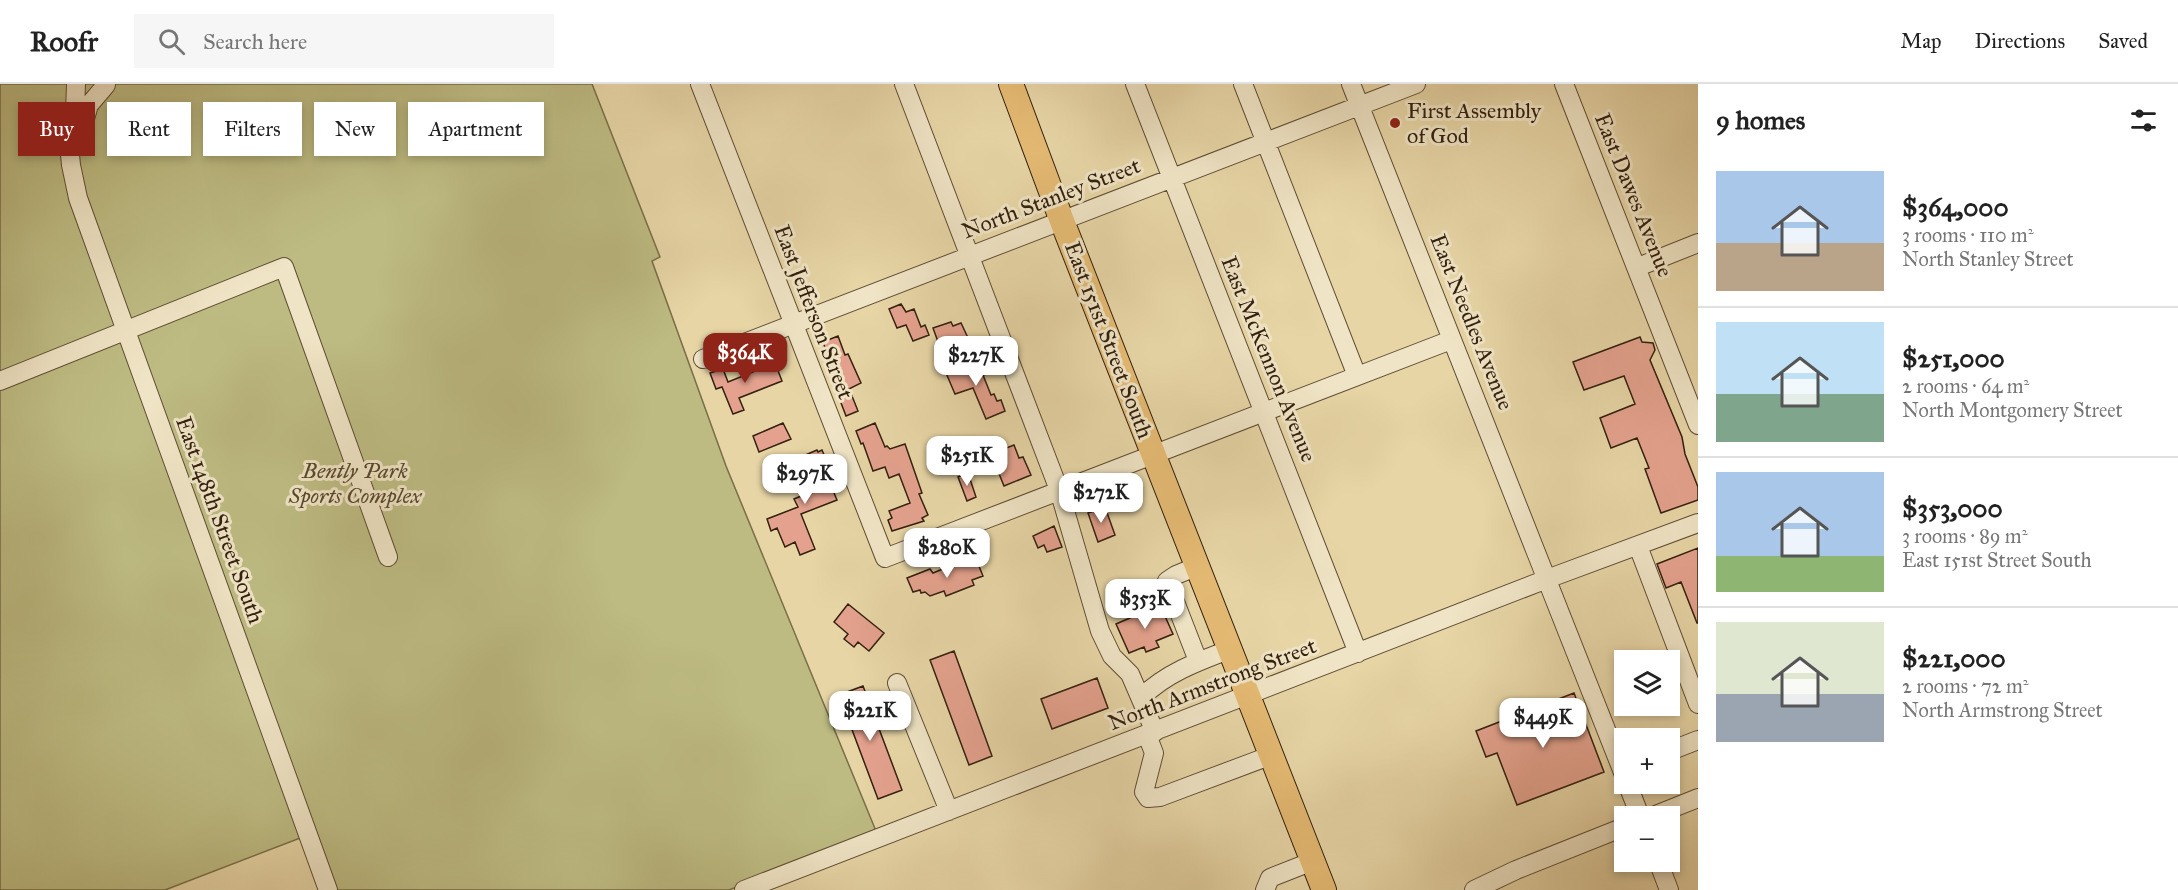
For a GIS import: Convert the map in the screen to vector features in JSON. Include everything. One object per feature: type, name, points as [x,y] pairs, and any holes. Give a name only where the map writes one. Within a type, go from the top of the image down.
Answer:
[{"type":"main road","name":"East 151st Street South","points":[[1011,84],[1062,221],[1324,890]]},
{"type":"street","name":"East 148th Street South","points":[[76,84],[75,113],[68,135],[78,198],[328,890]]},
{"type":"street","points":[[97,84],[107,84]]},
{"type":"street","name":"East 148th Street South","points":[[71,165],[89,105],[107,84]]},
{"type":"street","points":[[904,84],[1059,490],[1102,638],[1112,656],[1130,674],[1142,698],[1154,753],[1144,792],[1148,798],[1160,797],[1272,755]]},
{"type":"street","name":"East McKennon Avenue","points":[[1135,84],[1359,652]]},
{"type":"street","points":[[1243,84],[1357,376]]},
{"type":"street","name":"East Needles Avenue","points":[[1351,84],[1614,746]]},
{"type":"street","name":"North Stanley Street","points":[[703,359],[1416,84]]},
{"type":"street","name":"East Dawes Avenue","points":[[1564,84],[1638,267],[1698,425]]},
{"type":"street","name":"East Jefferson Street","points":[[705,85],[792,323],[885,558],[1059,490]]},
{"type":"street","points":[[1638,267],[1698,243]]},
{"type":"street","points":[[0,381],[127,332],[284,267],[388,557]]},
{"type":"street","points":[[1059,490],[1154,456],[1451,340]]},
{"type":"street","name":"North Armstrong Street","points":[[744,890],[1547,579],[1698,523]]},
{"type":"street","points":[[1638,546],[1698,704]]},
{"type":"street","points":[[1198,566],[1167,581],[1198,661]]},
{"type":"street","points":[[1142,698],[1153,686],[1198,661],[1231,649]]},
{"type":"street","points":[[897,683],[949,811]]},
{"type":"street","points":[[1680,747],[1698,740]]},
{"type":"street","points":[[1678,806],[1698,798]]},
{"type":"street","points":[[1474,890],[1516,870],[1614,831]]},
{"type":"street","points":[[1265,890],[1270,878],[1313,861]]},
{"type":"street","points":[[1662,872],[1669,890]]},
{"type":"green space","name":"Bently Park Sports Complex","points":[[0,84],[592,84],[660,257],[652,261],[726,466],[876,831],[729,890],[328,890],[308,835],[165,890],[0,890]]},
{"type":"building","points":[[901,304],[906,312],[914,309],[921,327],[925,325],[929,335],[913,341],[906,325],[897,328],[889,309]]},
{"type":"building","points":[[951,322],[953,326],[961,323],[969,340],[941,350],[933,328]]},
{"type":"building","points":[[838,336],[845,355],[848,354],[861,383],[841,393],[823,342]]},
{"type":"building","points":[[1640,337],[1642,342],[1653,343],[1655,350],[1650,360],[1682,437],[1685,454],[1698,487],[1698,500],[1661,513],[1645,469],[1649,468],[1637,438],[1611,448],[1600,418],[1635,404],[1624,376],[1584,390],[1573,362]]},
{"type":"building","points":[[977,360],[977,362],[981,361],[987,374],[983,375],[991,395],[994,394],[997,401],[1001,400],[1005,411],[986,419],[973,388],[955,394],[946,373]]},
{"type":"building","points":[[775,363],[782,381],[739,398],[744,410],[733,414],[722,387],[716,389],[710,373],[723,369],[728,382]]},
{"type":"building","points":[[850,391],[858,411],[846,416],[838,395]]},
{"type":"building","points":[[783,423],[791,439],[759,452],[753,436]]},
{"type":"building","points":[[875,423],[885,447],[890,449],[905,444],[922,493],[919,494],[928,515],[922,518],[924,521],[892,531],[888,520],[892,518],[889,511],[910,503],[899,474],[889,478],[885,467],[873,471],[863,443],[861,444],[856,431]]},
{"type":"building","points":[[1014,445],[1019,458],[1023,457],[1031,475],[1004,486],[991,454]]},
{"type":"building","points":[[817,450],[818,452],[822,450],[827,462],[823,467],[837,500],[801,514],[815,549],[800,555],[795,542],[785,547],[777,528],[771,531],[767,519],[798,507],[794,499],[818,489],[809,470],[802,473],[798,463],[804,460],[803,456]]},
{"type":"building","points":[[968,473],[976,497],[967,501],[958,477]]},
{"type":"building","points":[[1105,507],[1115,535],[1098,542],[1088,513]]},
{"type":"building","points":[[1054,526],[1062,547],[1047,552],[1044,545],[1038,548],[1033,536]]},
{"type":"building","points":[[1698,548],[1697,623],[1681,582],[1666,588],[1657,564]]},
{"type":"building","points":[[976,559],[983,576],[972,580],[974,585],[946,596],[944,591],[930,596],[925,592],[921,593],[920,590],[913,592],[907,578],[930,569],[933,573],[962,561],[963,564]]},
{"type":"building","points":[[848,604],[884,633],[869,651],[858,642],[854,647],[844,639],[848,634],[834,622]]},
{"type":"building","points":[[1160,605],[1173,634],[1156,641],[1159,647],[1146,652],[1144,647],[1129,653],[1116,624]]},
{"type":"building","points":[[954,651],[992,756],[969,765],[930,660]]},
{"type":"building","points":[[1097,678],[1108,708],[1052,729],[1041,699]]},
{"type":"building","points":[[863,686],[902,790],[878,799],[839,695]]},
{"type":"building","points":[[1574,693],[1604,772],[1517,805],[1497,753],[1486,757],[1476,731]]},
{"type":"place","name":"First Assembly of God","points":[[1395,123]]}]
